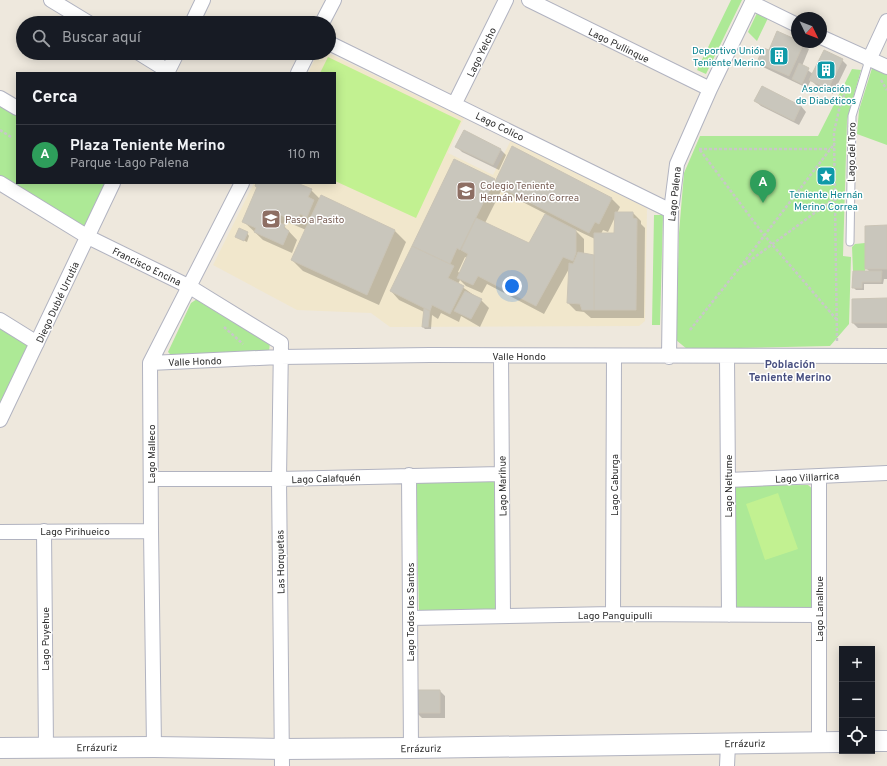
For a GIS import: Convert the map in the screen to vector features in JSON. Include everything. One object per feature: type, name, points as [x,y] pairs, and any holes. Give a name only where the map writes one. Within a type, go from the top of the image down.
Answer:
[{"type":"street","points":[[51,0],[77,16]]},
{"type":"street","points":[[195,16],[203,0]]},
{"type":"street","points":[[326,16],[334,0]]},
{"type":"street","name":"Lago Yelcho","points":[[455,103],[506,0]]},
{"type":"street","name":"Lago Pullinque","points":[[529,0],[710,89]]},
{"type":"street","points":[[752,1],[791,22]]},
{"type":"street","name":"Lago Palena","points":[[669,357],[671,211],[677,164],[710,89],[752,1]]},
{"type":"street","name":"Lago del Toro","points":[[869,60],[887,21]]},
{"type":"street","points":[[827,40],[887,68]]},
{"type":"street","name":"Lago Colico","points":[[336,46],[455,103],[671,211]]},
{"type":"street","points":[[149,60],[167,72],[173,60]]},
{"type":"street","points":[[298,72],[304,60]]},
{"type":"street","points":[[0,98],[16,107]]},
{"type":"street","name":"Francisco Encina","points":[[0,183],[88,238],[190,287],[281,343],[280,357]]},
{"type":"street","name":"Diego Dublé Urrutia","points":[[0,420],[113,184]]},
{"type":"street","name":"Lago Malleco","points":[[154,747],[150,531],[150,363],[242,184]]},
{"type":"street","points":[[0,320],[37,343]]},
{"type":"street","name":"Lago Marihue","points":[[501,356],[503,616]]},
{"type":"street","name":"Lago Caburga","points":[[613,614],[614,356]]},
{"type":"street","name":"Valle Hondo","points":[[150,363],[280,357],[887,356]]},
{"type":"street","name":"Las Horquetas","points":[[280,357],[282,758]]},
{"type":"street","name":"Lago Neltume","points":[[727,357],[729,615]]},
{"type":"street","name":"Lago Villarrica","points":[[728,480],[887,473]]},
{"type":"street","name":"Lago Calafquén","points":[[151,479],[280,479],[501,474]]},
{"type":"street","name":"Lago Todos los Santos","points":[[409,475],[411,748]]},
{"type":"street","name":"Lago Lanalhue","points":[[819,476],[819,742]]},
{"type":"street","name":"Lago Puyehue","points":[[44,531],[46,748]]},
{"type":"street","name":"Lago Pirihueico","points":[[0,532],[150,531]]},
{"type":"street","name":"Lago Panguipulli","points":[[411,618],[613,614],[819,615]]},
{"type":"street","points":[[875,741],[887,741]]},
{"type":"street","name":"Errázuriz","points":[[0,748],[154,747],[282,758],[411,748],[839,742]]},
{"type":"street","points":[[727,766],[728,744]]},
{"type":"lane","name":"Lago del Toro","points":[[850,242],[852,116],[869,60]]},
{"type":"path","points":[[0,130],[11,137]]},
{"type":"path","points":[[690,330],[835,143]]},
{"type":"path","points":[[684,148],[700,150],[830,149]]},
{"type":"path","points":[[700,150],[772,245],[837,320]]},
{"type":"path","points":[[741,266],[836,198]]},
{"type":"shaded area","name":"Colegio Teniente Hernán Merino Correa","points":[[336,57],[464,118],[448,153],[493,175],[511,140],[647,208],[645,321],[639,326],[390,327],[371,313],[297,310],[213,265],[254,184],[336,184],[336,72],[308,72],[314,60],[336,60]]},
{"type":"green space","points":[[731,0],[742,0],[706,74],[697,70]]},
{"type":"green space","points":[[757,13],[768,18],[757,41],[748,32]]},
{"type":"green space","points":[[326,60],[334,60],[461,121],[416,218],[336,181],[336,72],[320,72]]},
{"type":"green space","points":[[873,65],[887,71],[887,145],[857,134],[859,110]]},
{"type":"green space","points":[[852,69],[861,70],[847,120],[843,256],[851,257],[849,324],[830,346],[687,349],[676,340],[679,233],[684,173],[700,136],[818,136]]},
{"type":"green space","points":[[0,106],[16,115],[16,184],[107,184],[85,228],[0,176]]},
{"type":"green space","points":[[654,215],[663,215],[660,325],[652,325]]},
{"type":"green space","points":[[865,243],[865,271],[853,271],[852,247],[855,244]]},
{"type":"green space","points":[[197,299],[270,342],[269,352],[171,355],[168,352],[191,303]]},
{"type":"green space","points":[[0,328],[31,347],[0,411]]},
{"type":"green space","points":[[495,480],[497,610],[419,613],[416,483]]},
{"type":"green space","points":[[808,485],[815,491],[815,609],[733,610],[732,486]]},
{"type":"green space","points":[[778,493],[798,549],[765,560],[746,504]]},
{"type":"building","name":"Deportivo Unión Teniente Merino","points":[[777,31],[791,37],[791,48],[802,48],[789,76],[757,62],[763,48],[769,50]]},
{"type":"building","name":"Asociación de Diabéticos","points":[[824,50],[843,59],[828,89],[809,80]]},
{"type":"building","points":[[799,63],[809,68],[802,84],[792,79]]},
{"type":"building","points":[[762,86],[801,106],[794,121],[754,101]]},
{"type":"building","points":[[464,130],[501,149],[493,165],[455,147]]},
{"type":"building","points":[[512,146],[612,198],[599,224],[595,222],[589,233],[494,184]]},
{"type":"building","points":[[454,159],[495,179],[460,250],[457,248],[450,264],[412,246]]},
{"type":"building","points":[[256,184],[300,184],[312,189],[308,197],[314,200],[307,217],[300,214],[296,222],[276,213],[273,220],[285,225],[284,228],[289,231],[283,245],[254,232],[256,228],[242,222],[257,187],[255,186]]},
{"type":"building","points":[[321,195],[395,230],[367,295],[291,260]]},
{"type":"building","points":[[615,212],[633,212],[633,218],[637,219],[636,310],[594,310],[594,233],[614,233]]},
{"type":"building","points":[[545,214],[576,230],[576,253],[573,261],[563,257],[536,306],[478,276],[473,285],[457,278],[468,254],[461,250],[476,218],[529,243]]},
{"type":"building","points":[[887,225],[887,269],[865,269],[865,226]]},
{"type":"building","points":[[239,228],[248,232],[244,241],[235,237]]},
{"type":"building","points":[[412,246],[454,266],[448,278],[464,286],[450,314],[432,305],[430,311],[390,291]]},
{"type":"building","points":[[578,252],[594,255],[594,310],[582,310],[580,304],[567,303],[569,263],[573,264]]},
{"type":"building","points":[[853,271],[882,271],[881,282],[862,282],[862,288],[852,288]]},
{"type":"building","points":[[465,291],[482,299],[471,319],[454,311]]},
{"type":"building","points":[[887,298],[887,323],[852,323],[852,299]]},
{"type":"building","points":[[424,308],[430,311],[428,327],[422,327]]},
{"type":"building","points":[[416,690],[440,690],[440,713],[416,713]]},
{"type":"place","name":"Deportivo Unión Teniente Merino","points":[[779,56]]},
{"type":"place","name":"Asociación de Diabéticos","points":[[826,70]]},
{"type":"place","name":"Teniente Hernán Merino Correa","points":[[826,176]]},
{"type":"place","name":"Colegio Teniente Hernán Merino Correa","points":[[466,191]]},
{"type":"place","name":"Plaza Teniente Merino","points":[[763,203]]},
{"type":"place","name":"Paso a Pasito","points":[[271,219]]},
{"type":"district","name":"Población Teniente Merino","points":[[790,370]]}]
